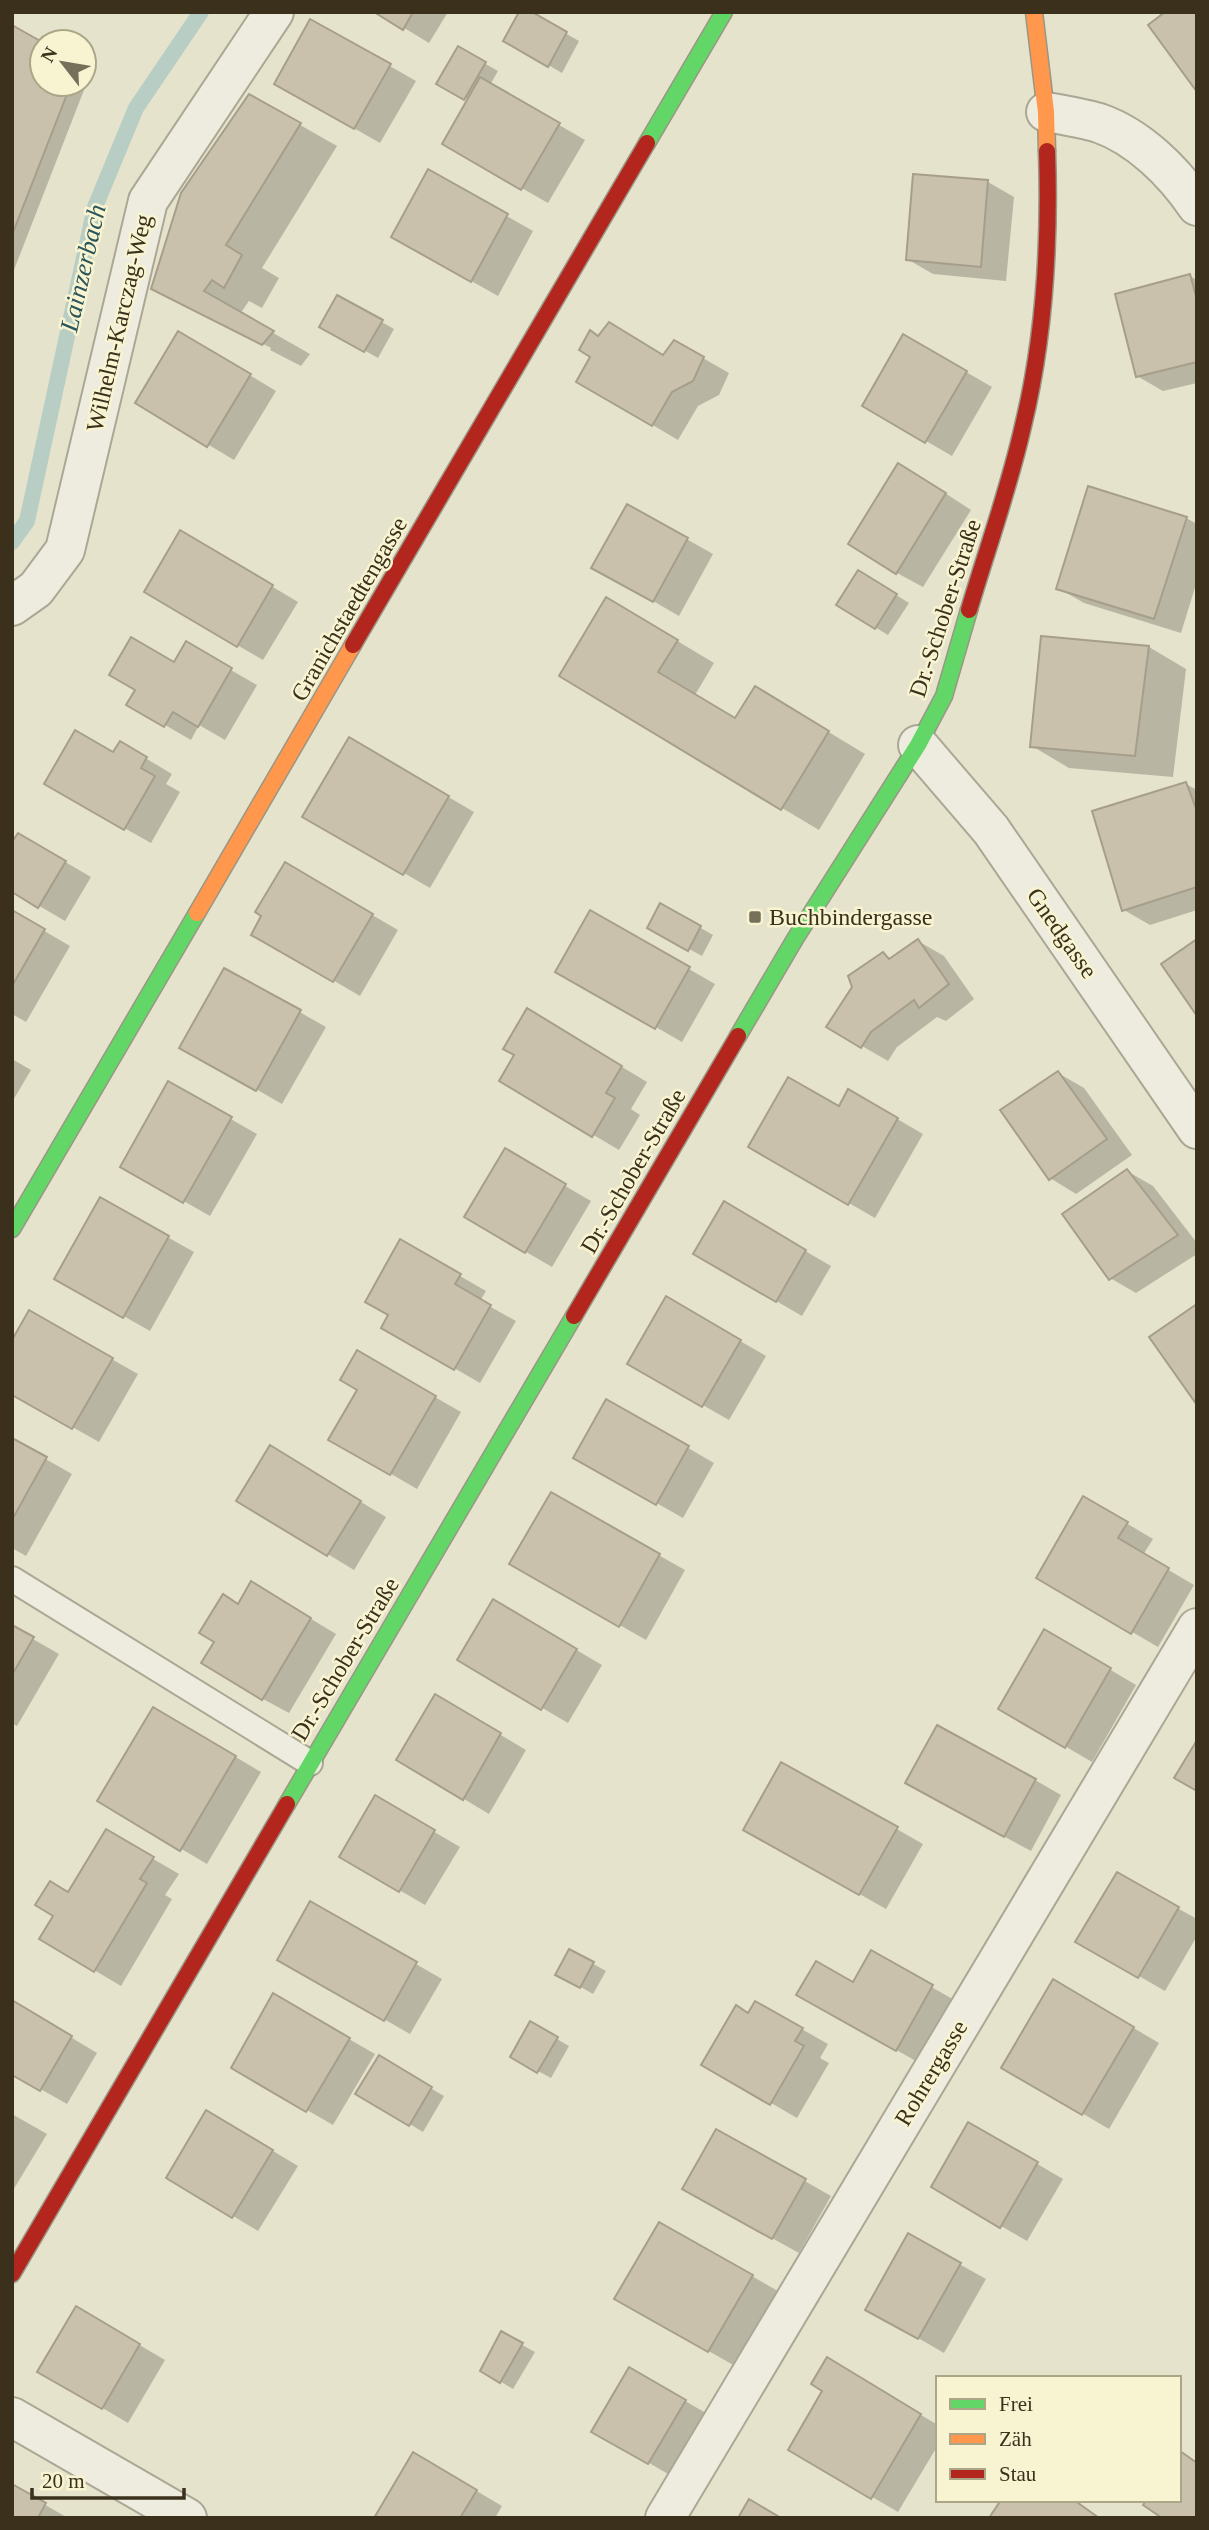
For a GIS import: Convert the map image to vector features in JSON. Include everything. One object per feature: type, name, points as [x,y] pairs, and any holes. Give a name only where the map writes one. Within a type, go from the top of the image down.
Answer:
[{"type":"street","name":"Wilhelm-Karczag-Weg","points":[[12,606],[36,589],[65,550],[148,201],[274,12]]},
{"type":"street","name":"Granichstaedtengasse","points":[[12,1229],[724,12]]},
{"type":"street","name":"Dr.-Schober-Straße","points":[[12,2274],[795,939],[918,745],[944,696],[1003,505],[1024,424],[1042,321],[1049,216],[1046,112],[1034,12]]},
{"type":"street","points":[[1046,112],[1100,124],[1140,145],[1183,186],[1197,206]]},
{"type":"street","name":"Gnedgasse","points":[[918,745],[991,830],[1197,1129]]},
{"type":"street","name":"Rohrergasse","points":[[664,2518],[1197,1628]]},
{"type":"street","points":[[12,2417],[187,2518]]},
{"type":"lane","points":[[12,1579],[310,1763]]},
{"type":"building","points":[[374,12],[413,12],[403,30]]},
{"type":"building","points":[[519,12],[532,12],[567,32],[548,67],[503,41]]},
{"type":"building","points":[[1165,12],[1197,12],[1197,92],[1148,25]]},
{"type":"building","points":[[310,19],[391,64],[354,129],[274,84]]},
{"type":"building","points":[[12,25],[28,34],[28,98],[66,98],[12,235]]},
{"type":"building","points":[[458,46],[486,62],[464,100],[436,84]]},
{"type":"building","points":[[480,77],[560,123],[521,190],[442,144]]},
{"type":"building","points":[[249,94],[301,123],[226,245],[242,255],[224,288],[212,280],[204,291],[274,331],[262,345],[151,289],[181,193]]},
{"type":"building","points":[[428,169],[508,214],[471,282],[391,237]]},
{"type":"building","points":[[913,174],[988,180],[981,267],[906,260]]},
{"type":"building","points":[[1190,274],[1197,300],[1197,362],[1136,377],[1115,294]]},
{"type":"building","points":[[337,295],[383,320],[364,352],[319,327]]},
{"type":"building","points":[[609,322],[663,355],[674,340],[704,357],[693,381],[672,392],[652,426],[576,382],[590,357],[579,350],[590,330],[598,336]]},
{"type":"building","points":[[178,331],[251,374],[207,447],[135,403]]},
{"type":"building","points":[[903,334],[967,371],[925,443],[862,406]]},
{"type":"building","points":[[898,463],[946,493],[896,574],[848,544]]},
{"type":"building","points":[[1088,486],[1187,517],[1154,619],[1056,589]]},
{"type":"building","points":[[627,504],[688,538],[653,602],[591,568]]},
{"type":"building","points":[[180,530],[273,585],[237,647],[144,592]]},
{"type":"building","points":[[858,570],[897,594],[875,629],[836,605]]},
{"type":"building","points":[[606,597],[678,640],[658,672],[735,718],[755,686],[829,731],[781,810],[559,676]]},
{"type":"building","points":[[1041,636],[1149,646],[1135,756],[1030,747]]},
{"type":"building","points":[[131,637],[174,662],[186,641],[232,668],[198,727],[173,712],[164,727],[126,705],[135,690],[109,675]]},
{"type":"building","points":[[75,730],[113,752],[120,741],[147,757],[141,768],[155,776],[124,830],[44,784]]},
{"type":"building","points":[[349,737],[449,796],[403,875],[302,817]]},
{"type":"building","points":[[1186,782],[1197,811],[1197,887],[1122,911],[1092,811]]},
{"type":"building","points":[[18,833],[66,861],[38,908],[12,892],[12,842]]},
{"type":"building","points":[[285,862],[373,914],[333,982],[251,935],[261,916],[255,912]]},
{"type":"building","points":[[660,903],[701,926],[688,951],[647,928]]},
{"type":"building","points":[[12,910],[45,929],[12,986]]},
{"type":"building","points":[[590,910],[690,967],[655,1029],[555,972]]},
{"type":"building","points":[[918,939],[949,984],[919,1008],[914,1000],[871,1032],[861,1048],[826,1027],[852,987],[848,976],[883,952],[889,959]]},
{"type":"building","points":[[1197,939],[1197,1016],[1161,964]]},
{"type":"building","points":[[224,968],[301,1010],[256,1091],[179,1048]]},
{"type":"building","points":[[527,1008],[622,1066],[606,1093],[615,1098],[592,1137],[499,1081],[514,1055],[503,1049]]},
{"type":"building","points":[[1058,1071],[1107,1139],[1049,1180],[1000,1110]]},
{"type":"building","points":[[788,1077],[839,1106],[848,1089],[898,1118],[848,1205],[748,1147]]},
{"type":"building","points":[[168,1081],[232,1117],[183,1203],[120,1167]]},
{"type":"building","points":[[505,1148],[566,1184],[525,1253],[464,1217]]},
{"type":"building","points":[[1127,1169],[1178,1235],[1109,1280],[1062,1214]]},
{"type":"building","points":[[100,1197],[169,1236],[123,1318],[54,1279]]},
{"type":"building","points":[[724,1201],[806,1250],[776,1302],[693,1254]]},
{"type":"building","points":[[400,1239],[461,1274],[455,1284],[491,1305],[454,1370],[381,1328],[388,1315],[365,1302]]},
{"type":"building","points":[[666,1296],[741,1340],[702,1407],[627,1364]]},
{"type":"building","points":[[1197,1304],[1197,1405],[1149,1337]]},
{"type":"building","points":[[29,1310],[113,1358],[72,1429],[12,1395],[12,1340]]},
{"type":"building","points":[[357,1350],[436,1396],[390,1475],[328,1440],[357,1390],[340,1380]]},
{"type":"building","points":[[606,1399],[689,1446],[656,1505],[573,1458]]},
{"type":"building","points":[[12,1438],[47,1457],[12,1520]]},
{"type":"building","points":[[270,1445],[361,1501],[327,1556],[236,1501]]},
{"type":"building","points":[[551,1492],[660,1554],[619,1627],[509,1564]]},
{"type":"building","points":[[1083,1496],[1128,1522],[1118,1538],[1169,1568],[1131,1634],[1036,1578]]},
{"type":"building","points":[[251,1581],[311,1618],[262,1700],[201,1663],[214,1642],[199,1633],[223,1594],[238,1604]]},
{"type":"building","points":[[493,1599],[577,1649],[541,1710],[457,1660]]},
{"type":"building","points":[[12,1625],[34,1637],[12,1675]]},
{"type":"building","points":[[1044,1629],[1111,1668],[1065,1748],[998,1709]]},
{"type":"building","points":[[435,1694],[501,1733],[463,1800],[396,1760]]},
{"type":"building","points":[[153,1707],[236,1756],[180,1851],[97,1801]]},
{"type":"building","points":[[937,1725],[1036,1779],[1004,1837],[905,1783]]},
{"type":"building","points":[[1197,1740],[1197,1791],[1174,1778]]},
{"type":"building","points":[[781,1762],[898,1827],[859,1895],[743,1830]]},
{"type":"building","points":[[375,1795],[435,1830],[399,1892],[339,1857]]},
{"type":"building","points":[[106,1829],[154,1857],[140,1879],[147,1883],[94,1972],[39,1939],[53,1916],[35,1905],[50,1881],[68,1892]]},
{"type":"building","points":[[1117,1872],[1179,1907],[1138,1978],[1075,1942]]},
{"type":"building","points":[[310,1901],[417,1962],[384,2021],[277,1960]]},
{"type":"building","points":[[569,1949],[594,1962],[580,1988],[555,1975]]},
{"type":"building","points":[[871,1950],[933,1985],[896,2051],[796,1995],[816,1961],[853,1982]]},
{"type":"building","points":[[1053,1979],[1134,2027],[1082,2115],[1001,2068]]},
{"type":"building","points":[[273,1993],[350,2038],[306,2112],[231,2068]]},
{"type":"building","points":[[12,2000],[72,2036],[40,2091],[12,2075]]},
{"type":"building","points":[[755,2001],[803,2028],[795,2041],[804,2046],[770,2105],[701,2065],[736,2005],[748,2013]]},
{"type":"building","points":[[530,2021],[558,2037],[537,2073],[510,2057]]},
{"type":"building","points":[[379,2055],[432,2087],[409,2126],[355,2094]]},
{"type":"building","points":[[206,2110],[273,2150],[232,2218],[166,2178]]},
{"type":"building","points":[[968,2122],[1038,2162],[1000,2228],[931,2187]]},
{"type":"building","points":[[716,2129],[806,2179],[772,2239],[682,2189]]},
{"type":"building","points":[[659,2222],[753,2275],[708,2352],[614,2299]]},
{"type":"building","points":[[908,2233],[961,2263],[918,2339],[865,2310]]},
{"type":"building","points":[[76,2306],[140,2344],[102,2409],[37,2372]]},
{"type":"building","points":[[501,2331],[523,2343],[500,2383],[480,2371]]},
{"type":"building","points":[[827,2357],[921,2414],[871,2499],[788,2450],[822,2391],[811,2384]]},
{"type":"building","points":[[629,2367],[686,2400],[648,2464],[591,2432]]},
{"type":"building","points":[[413,2452],[477,2490],[460,2518],[374,2518]]},
{"type":"building","points":[[1181,2452],[1197,2463],[1197,2518],[1162,2518],[1143,2505],[1145,2502],[1181,2502]]},
{"type":"building","points":[[12,2484],[46,2503],[38,2518],[12,2518]]},
{"type":"building","points":[[749,2499],[781,2518],[738,2518]]},
{"type":"building","points":[[1000,2502],[1077,2502],[1099,2518],[989,2518]]},
{"type":"waterway","name":"Lainzerbach","points":[[12,542],[27,521],[95,207],[136,108],[201,12]]},
{"type":"traffic: fast","points":[[647,143],[724,12]]},
{"type":"traffic: fast","points":[[738,1036],[795,939],[918,745],[944,696],[969,610]]},
{"type":"traffic: fast","points":[[12,1229],[197,913]]},
{"type":"traffic: fast","points":[[287,1804],[574,1316]]},
{"type":"traffic: slow","points":[[1034,12],[1046,112],[1047,151]]},
{"type":"traffic: slow","points":[[197,913],[353,645]]},
{"type":"traffic: jam","points":[[353,645],[647,143]]},
{"type":"traffic: jam","points":[[969,610],[1011,473],[1036,358],[1047,255],[1047,151]]},
{"type":"traffic: jam","points":[[574,1316],[738,1036]]},
{"type":"traffic: jam","points":[[12,2274],[287,1804]]},
{"type":"place","name":"Buchbindergasse","points":[[755,917]]}]
